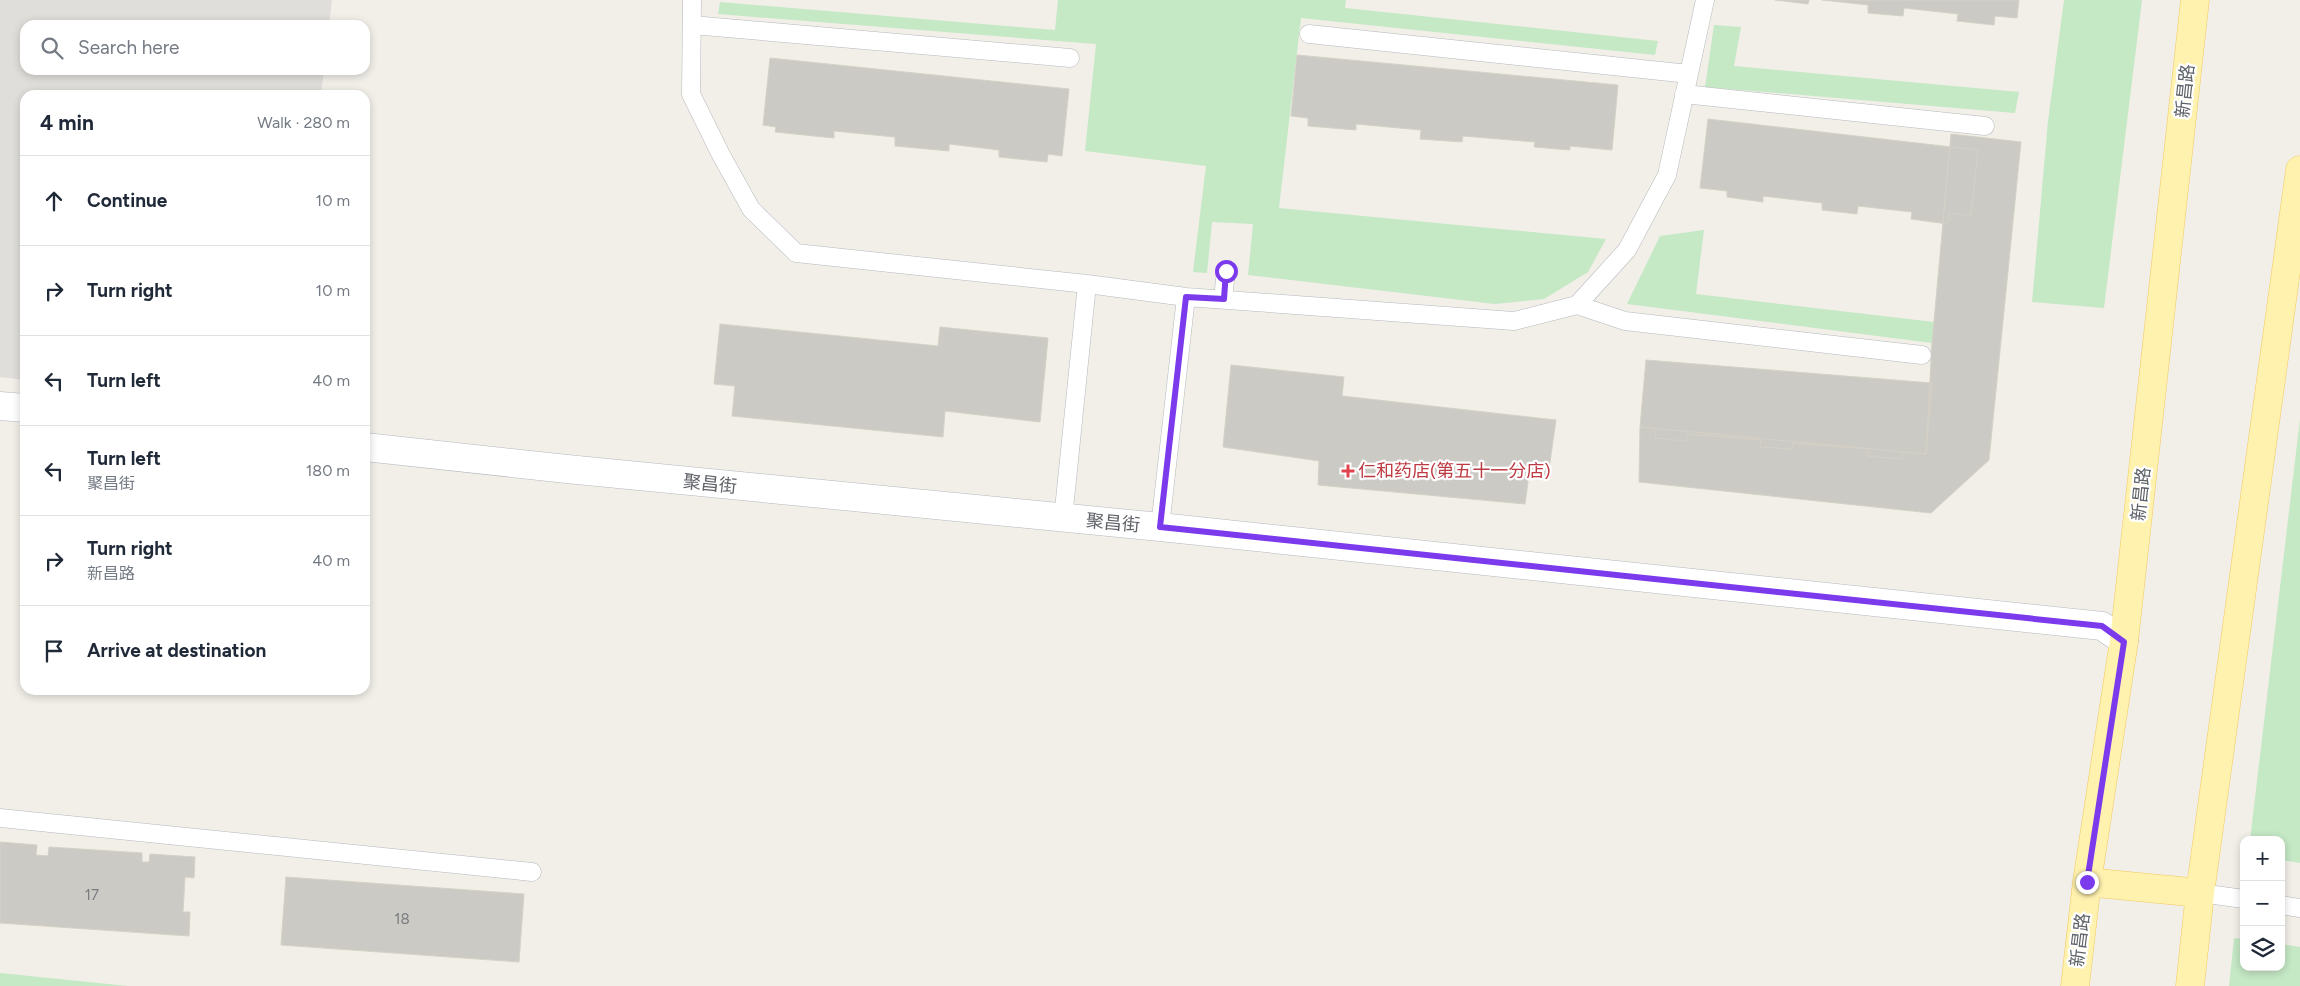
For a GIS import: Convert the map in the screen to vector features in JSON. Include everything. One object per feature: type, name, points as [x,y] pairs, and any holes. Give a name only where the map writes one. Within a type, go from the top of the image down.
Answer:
[{"type":"main road","name":"新昌路","points":[[2075,986],[2087,882],[2124,642],[2195,0]]},
{"type":"main road","points":[[2190,986],[2200,893],[2300,170]]},
{"type":"main road","points":[[2087,882],[2200,893]]},
{"type":"street","points":[[0,406],[20,408]]},
{"type":"street","name":"聚昌街","points":[[370,448],[567,470],[1160,527],[2102,626],[2124,642]]},
{"type":"lane","points":[[692,0],[691,94],[720,154],[752,209],[796,253],[1087,284],[1186,297],[1514,321],[1577,305],[1625,321],[1922,355]]},
{"type":"lane","points":[[1577,305],[1627,250],[1667,175],[1705,0]]},
{"type":"lane","points":[[692,25],[1070,58]]},
{"type":"lane","points":[[1309,34],[1689,74]]},
{"type":"lane","points":[[1684,94],[1985,126]]},
{"type":"lane","points":[[1224,299],[1226,271]]},
{"type":"lane","points":[[1063,519],[1087,284]]},
{"type":"lane","points":[[1160,527],[1186,297]]},
{"type":"lane","points":[[0,818],[532,872]]},
{"type":"lane","points":[[2200,893],[2240,898]]},
{"type":"lane","points":[[2285,906],[2300,908]]},
{"type":"shaded area","points":[[0,0],[332,0],[330,20],[20,20],[20,75],[323,75],[322,90],[20,90],[20,379],[0,377]]},
{"type":"green space","points":[[1058,0],[1346,0],[1345,8],[1658,41],[1655,55],[1301,18],[1279,208],[1606,239],[1588,272],[1544,299],[1495,304],[1248,275],[1253,224],[1212,222],[1207,273],[1193,272],[1206,166],[1085,151],[1096,44],[718,14],[720,2],[1055,30]]},
{"type":"green space","points":[[2064,0],[2142,0],[2104,308],[2032,302],[2048,121]]},
{"type":"green space","points":[[1714,25],[1741,27],[1734,66],[2019,92],[2015,113],[1705,87]]},
{"type":"green space","points":[[1704,230],[1696,294],[1934,322],[1932,343],[1627,304],[1660,236]]},
{"type":"green space","points":[[2300,419],[2300,863],[2285,861],[2285,836],[2250,836]]},
{"type":"green space","points":[[2234,938],[2240,939],[2240,971],[2285,971],[2285,945],[2300,947],[2300,986],[2229,986]]},
{"type":"green space","points":[[0,973],[128,986],[0,986]]},
{"type":"building","points":[[1775,0],[1809,0],[1808,4]]},
{"type":"building","points":[[1822,0],[2019,0],[2017,18],[1995,16],[1994,25],[1957,21],[1958,14],[1904,8],[1903,16],[1868,13],[1868,5]]},
{"type":"building","points":[[1297,55],[1618,85],[1612,150],[1570,146],[1570,150],[1534,147],[1535,142],[1463,136],[1462,142],[1420,139],[1421,130],[1356,124],[1356,130],[1308,126],[1308,118],[1291,116]]},
{"type":"building","points":[[770,58],[1069,89],[1062,156],[1048,154],[1047,162],[999,157],[999,150],[949,144],[949,151],[895,146],[895,137],[834,131],[834,138],[775,132],[776,127],[763,125]]},
{"type":"building","points":[[1708,119],[1978,150],[1971,216],[1949,213],[1948,224],[1911,219],[1912,212],[1858,206],[1857,214],[1822,210],[1822,203],[1763,196],[1763,202],[1727,197],[1727,191],[1700,188]]},
{"type":"building","points":[[1951,134],[2021,142],[1989,460],[1931,513],[1639,482],[1640,427],[1926,454],[1932,343]]},
{"type":"building","points":[[720,324],[938,346],[940,327],[1048,338],[1040,422],[945,411],[943,437],[732,416],[735,386],[714,384]]},
{"type":"building","points":[[1646,360],[1932,383],[1926,454],[1902,452],[1901,459],[1867,456],[1868,449],[1793,443],[1792,449],[1760,447],[1761,440],[1687,434],[1686,441],[1655,438],[1656,429],[1640,427]]},
{"type":"building","points":[[1231,365],[1344,377],[1342,396],[1556,420],[1548,476],[1529,475],[1525,504],[1318,485],[1319,461],[1223,447]]},
{"type":"building","points":[[0,842],[37,845],[36,855],[48,856],[49,847],[142,853],[142,862],[149,862],[150,854],[195,857],[194,878],[185,877],[183,912],[190,912],[189,936],[0,923]]},
{"type":"building","points":[[286,877],[524,894],[519,962],[281,945]]},
{"type":"place","name":"仁和药店(第五十一分店)","points":[[1348,471]]},
{"type":"route","points":[[1226,271],[1224,299],[1186,297],[1160,527],[2102,626],[2124,642],[2087,882]]}]
